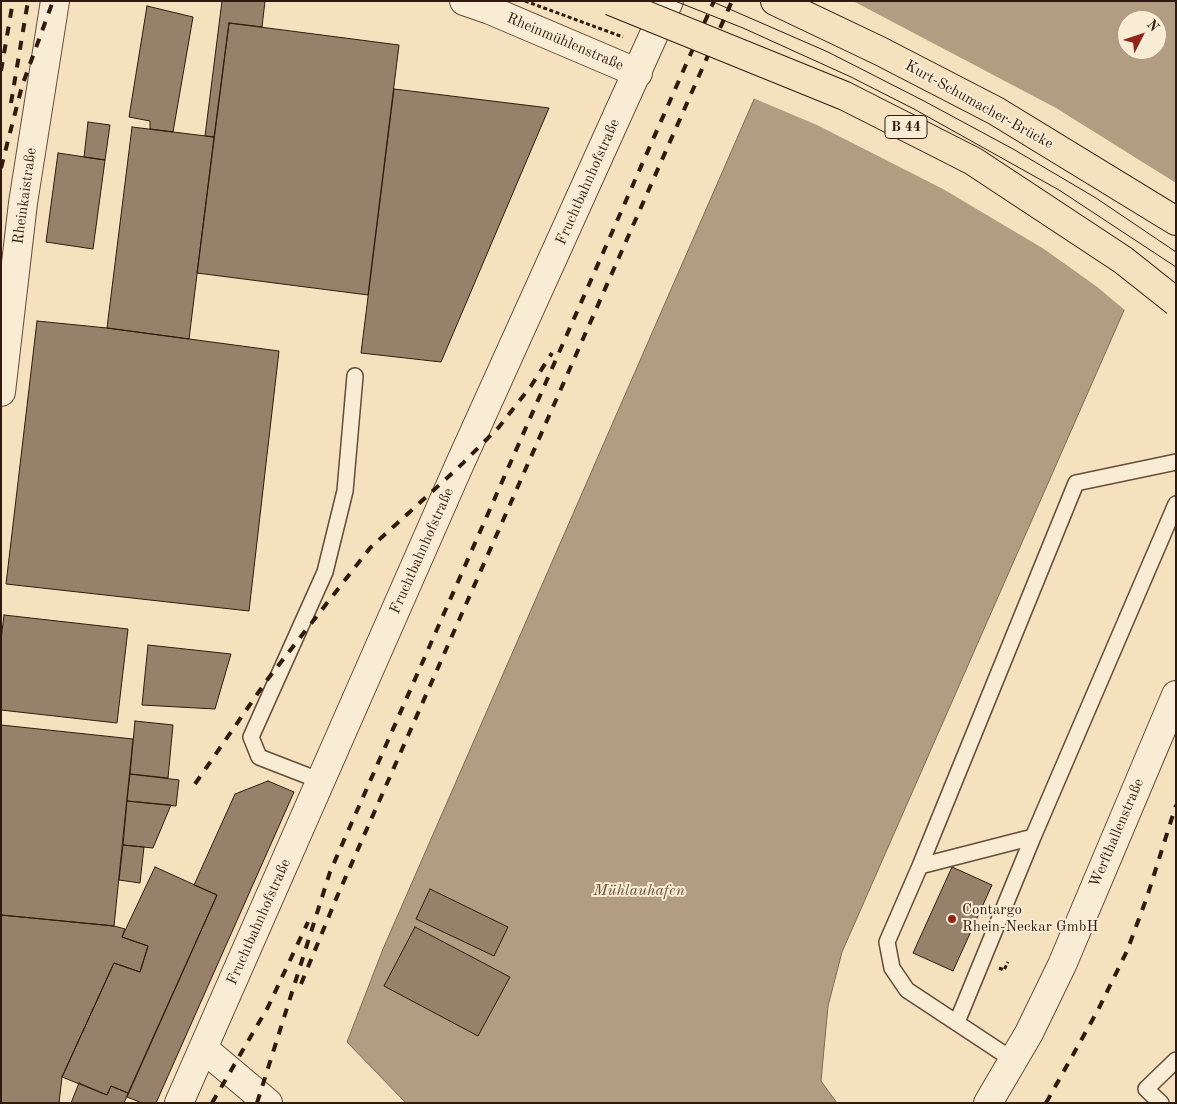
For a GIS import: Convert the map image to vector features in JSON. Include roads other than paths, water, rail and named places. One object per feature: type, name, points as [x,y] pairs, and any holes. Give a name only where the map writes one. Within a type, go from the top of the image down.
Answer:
[{"type":"highway","name":"B 44","points":[[611,1],[845,96],[973,161],[1123,260],[1176,302]]},
{"type":"highway","name":"Kurt-Schumacher-Brücke","points":[[775,1],[880,51],[996,111],[1176,222]]},
{"type":"street","name":"Rheinkaistraße","points":[[1,392],[23,203],[55,1]]},
{"type":"street","name":"Rheinmühlenstraße","points":[[464,1],[490,10],[638,73]]},
{"type":"street","name":"Fruchtbahnhofstraße","points":[[179,1103],[458,468],[670,1]]},
{"type":"street","name":"Werfthallenstraße","points":[[988,1103],[1029,1033],[1062,965],[1176,695]]},
{"type":"street","points":[[204,1049],[268,1103]]},
{"type":"lane","points":[[321,781],[259,757],[251,737],[325,572],[345,491],[355,376]]},
{"type":"lane","points":[[1013,1060],[907,990],[892,968],[887,942],[920,866],[1076,483],[1176,462]]},
{"type":"lane","points":[[957,1022],[1033,837],[1176,504]]},
{"type":"lane","points":[[920,866],[1033,837]]},
{"type":"lane","points":[[1161,1103],[1146,1089],[1176,1060]]},
{"type":"water","name":"Mühlauhafen","points":[[797,1],[1176,1],[1176,192],[842,952],[828,1006],[821,1081],[837,1103],[406,1103],[347,1042],[383,949]]},
{"type":"tram line","points":[[675,1],[743,28],[851,77],[914,109],[1059,190],[1176,267]]},
{"type":"tram line","points":[[711,1],[828,52],[1013,149],[1096,198],[1176,252]]},
{"type":"railway","points":[[1,71],[13,1]]},
{"type":"railway","points":[[11,103],[28,1]]},
{"type":"railway","points":[[1,168],[22,86],[53,1]]},
{"type":"railway","points":[[257,1103],[330,872],[714,1]]},
{"type":"railway","points":[[301,984],[336,899],[732,1]]},
{"type":"railway","points":[[195,784],[267,680],[370,548],[458,468],[499,427],[531,386],[552,353]]},
{"type":"railway","points":[[1046,1103],[1098,1010],[1127,951],[1147,897],[1176,805]]},
{"type":"railway","points":[[212,1103],[268,1007],[308,922]]},
{"type":"place","name":"Contargo Rhein-Neckar GmbH","points":[[952,919]]}]
